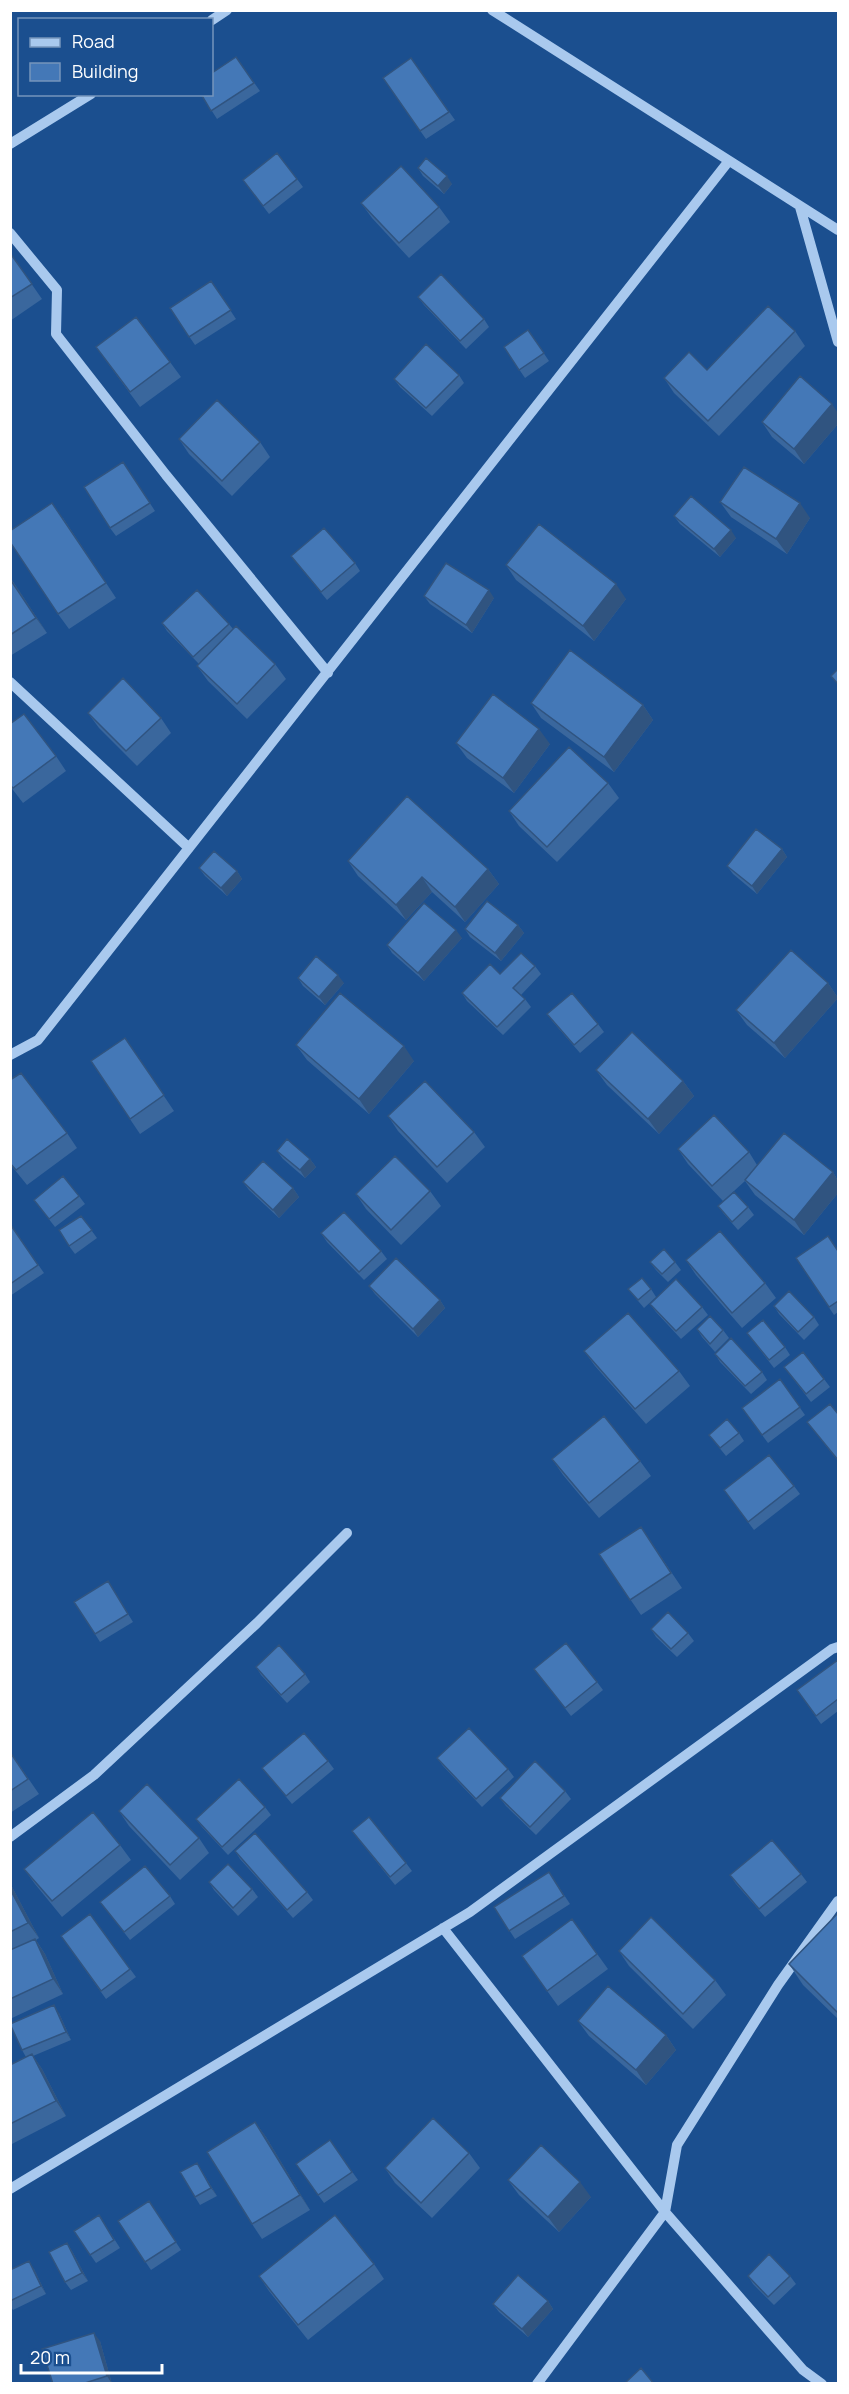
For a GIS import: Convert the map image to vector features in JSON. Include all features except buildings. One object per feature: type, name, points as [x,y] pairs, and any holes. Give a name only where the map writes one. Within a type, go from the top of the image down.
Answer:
[{"type":"street","points":[[213,19],[227,10]]},
{"type":"street","points":[[492,10],[838,230]]},
{"type":"street","points":[[10,144],[87,96]]},
{"type":"street","points":[[10,1055],[38,1040],[728,162]]},
{"type":"street","points":[[800,207],[838,342]]},
{"type":"street","points":[[10,233],[57,290],[56,334],[166,475],[328,673]]},
{"type":"street","points":[[10,682],[189,848]]},
{"type":"street","points":[[10,1836],[94,1775],[257,1623],[347,1533]]},
{"type":"street","points":[[10,2189],[470,1912],[832,1649],[838,1647]]},
{"type":"street","points":[[537,2384],[666,2212],[677,2145],[778,1985],[838,1901]]},
{"type":"street","points":[[443,1928],[666,2212],[802,2370],[822,2384]]}]
